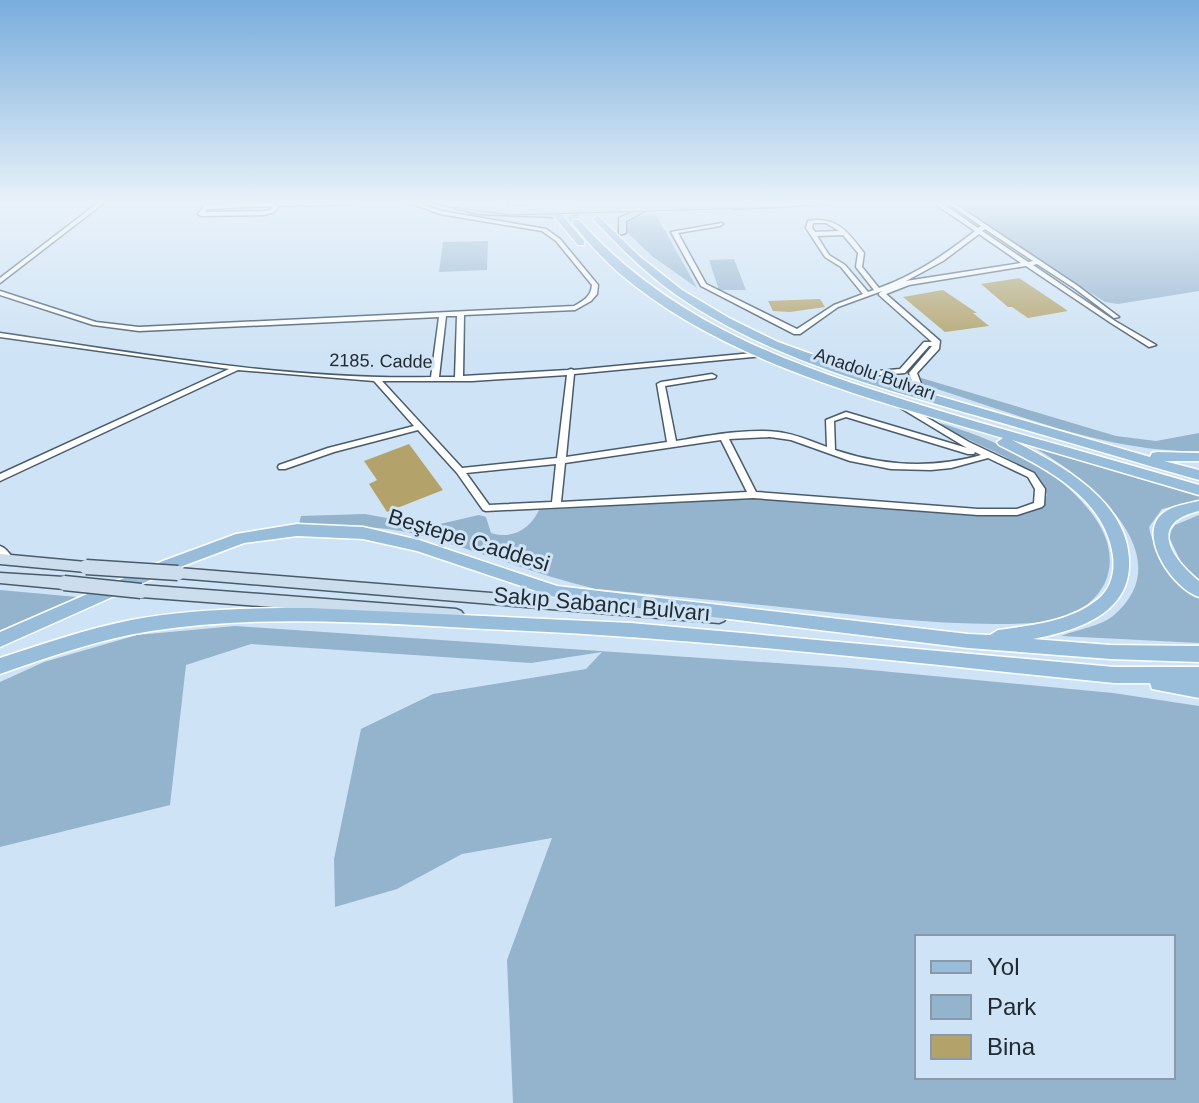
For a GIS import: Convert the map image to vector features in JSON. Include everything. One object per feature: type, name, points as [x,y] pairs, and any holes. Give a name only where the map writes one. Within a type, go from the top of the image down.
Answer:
[{"type":"main road","points":[[591,253],[636,292],[661,308],[707,327]]},
{"type":"main road","name":"Anadolu Bulvarı","points":[[606,253],[627,275],[707,327],[763,354],[963,422],[1199,490]]},
{"type":"main road","name":"Anadolu Bulvarı","points":[[631,253],[636,261],[673,289],[776,345],[935,400],[1199,475]]},
{"type":"main road","points":[[641,253],[733,323]]},
{"type":"main road","points":[[963,422],[1028,453],[1097,503],[1114,530],[1122,552],[1122,573],[1116,590],[1103,605],[1064,623],[1021,634],[968,641]]},
{"type":"main road","points":[[1100,447],[1154,456],[1199,457]]},
{"type":"main road","points":[[1199,506],[1171,513],[1161,526],[1159,537],[1176,569],[1199,591]]},
{"type":"main road","name":"Beştepe Caddesi","points":[[0,640],[198,554],[242,538],[297,530],[363,533],[405,543],[557,592],[847,627]]},
{"type":"main road","points":[[0,666],[106,633],[211,618],[314,615],[586,626]]},
{"type":"main road","name":"Sakıp Sabancı Bulvarı","points":[[586,626],[1114,675],[1199,675]]},
{"type":"main road","name":"Sakıp Sabancı Bulvarı","points":[[847,627],[968,641],[1110,652],[1199,654]]},
{"type":"main road","points":[[1114,675],[1199,690]]},
{"type":"street","points":[[0,281],[36,253]]},
{"type":"street","points":[[0,293],[95,324],[139,329],[575,308],[590,301],[595,285],[569,253]]},
{"type":"street","points":[[686,253],[703,285],[797,332],[836,306],[950,253]]},
{"type":"street","points":[[825,253],[843,266],[866,293]]},
{"type":"street","points":[[861,253],[859,267],[877,289]]},
{"type":"street","points":[[1012,253],[1152,345],[1098,302],[1023,253]]},
{"type":"street","points":[[935,400],[919,390],[913,373],[936,347],[936,341],[881,294],[907,283],[1038,262]]},
{"type":"street","points":[[459,377],[461,314]]},
{"type":"street","points":[[435,378],[443,315]]},
{"type":"street","name":"2185. Cadde","points":[[0,335],[236,370],[376,379],[571,371],[763,354]]},
{"type":"street","points":[[856,375],[902,371],[927,344],[934,344]]},
{"type":"street","points":[[0,478],[236,370]]},
{"type":"street","points":[[556,505],[571,371]]},
{"type":"street","points":[[672,445],[661,384],[712,376]]},
{"type":"street","points":[[376,379],[460,471],[486,508],[753,495],[978,512],[1017,512],[1039,505],[1040,489],[1031,475],[989,455],[897,401]]},
{"type":"street","points":[[831,452],[830,420],[846,414],[989,455]]},
{"type":"street","points":[[282,467],[331,450],[420,427]]},
{"type":"street","points":[[460,471],[562,461],[724,437],[774,434],[802,440],[854,460],[913,468],[957,467],[989,455]]},
{"type":"street","points":[[724,437],[753,495]]},
{"type":"street","name":"Sakıp Sabancı Bulvarı","points":[[3,556],[86,567],[847,627]]},
{"type":"street","name":"Sakıp Sabancı Bulvarı","points":[[0,578],[586,626]]},
{"type":"green space","points":[[441,253],[488,253],[487,270],[439,272]]},
{"type":"green space","points":[[649,253],[678,253],[697,288]]},
{"type":"green space","points":[[1029,253],[1199,253],[1199,291],[1118,304],[1105,302]]},
{"type":"green space","points":[[734,259],[746,290],[719,290],[709,260]]},
{"type":"green space","points":[[918,377],[1116,436],[1156,441],[1199,433],[1199,451],[1130,445],[1060,429],[924,385]]},
{"type":"green space","points":[[940,423],[984,438],[1027,459],[1066,486],[1083,503],[1097,521],[1109,549],[1108,575],[1094,598],[1069,615],[1042,622],[970,624],[893,619],[596,589],[405,532],[360,526],[299,524],[301,516],[365,514],[431,526],[479,515],[486,517],[491,533],[506,535],[520,531],[531,523],[539,510],[747,498],[1017,515],[1041,506],[1047,495],[1028,472],[1015,462]]},
{"type":"green space","points":[[1031,446],[1199,496],[1199,500],[1162,509],[1149,527],[1162,556],[1199,596],[1199,643],[1061,636],[1113,616],[1133,592],[1138,568],[1133,543],[1119,519],[1099,496],[1076,476]]},
{"type":"green space","points":[[1199,515],[1199,581],[1184,568],[1168,535],[1175,525]]},
{"type":"green space","points":[[0,590],[77,597],[0,634]]},
{"type":"green space","points":[[235,626],[849,668],[1113,693],[1199,706],[1199,1103],[513,1103],[507,960],[552,838],[462,854],[397,889],[335,907],[334,859],[361,729],[433,694],[586,669],[602,652],[531,663],[251,644],[186,665],[170,805],[0,847],[0,682],[44,662],[137,635]]},
{"type":"building","points":[[1019,278],[1068,311],[1028,318],[1008,307],[981,284]]},
{"type":"building","points":[[943,290],[977,313],[973,313],[989,326],[945,332],[903,297]]},
{"type":"building","points":[[820,299],[825,307],[790,312],[773,311],[768,301]]},
{"type":"building","points":[[409,444],[443,490],[387,512],[369,484],[377,480],[364,461]]}]
